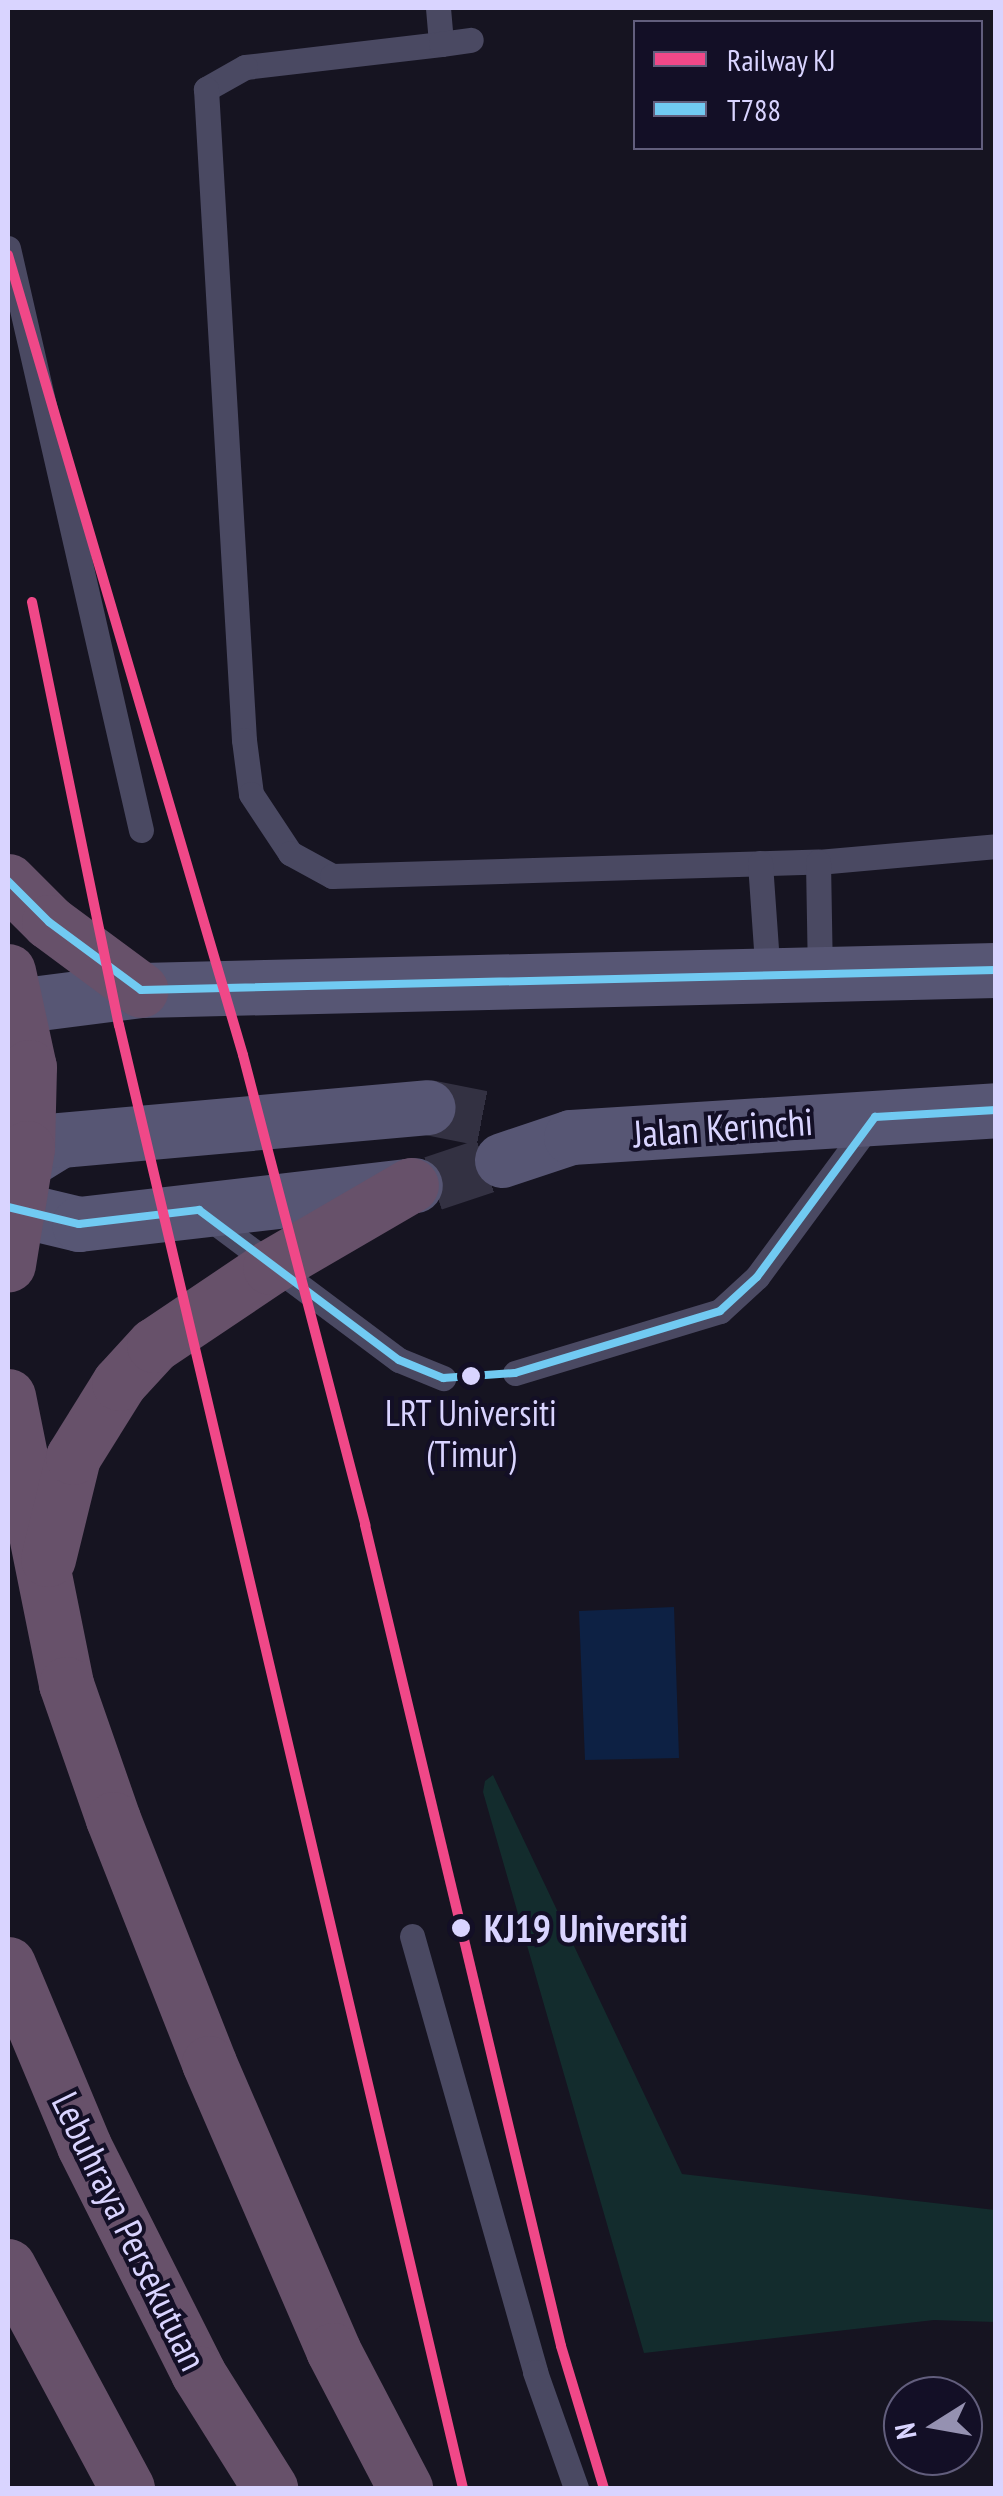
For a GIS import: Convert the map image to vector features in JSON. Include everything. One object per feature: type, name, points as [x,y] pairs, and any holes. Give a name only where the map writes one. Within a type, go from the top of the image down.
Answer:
[{"type":"highway","points":[[8,882],[49,922],[141,990]]},
{"type":"highway","points":[[8,971],[29,1067],[27,1148],[8,1264]]},
{"type":"highway","points":[[45,1572],[73,1457],[119,1383],[154,1346],[270,1267],[422,1184]]},
{"type":"highway","points":[[8,1396],[66,1684],[113,1819],[208,2063],[333,2350],[405,2488]]},
{"type":"highway","name":"Lebuhraya Persekutuan","points":[[8,1964],[84,2146],[198,2374],[270,2488]]},
{"type":"highway","points":[[8,2266],[127,2488]]},
{"type":"main road","points":[[8,1008],[141,990],[996,970]]},
{"type":"main road","points":[[8,1172],[60,1140],[428,1107]]},
{"type":"main road","name":"Jalan Kerinchi","points":[[500,1140],[996,1110]]},
{"type":"main road","points":[[8,1207],[79,1224],[422,1184]]},
{"type":"lane","points":[[438,8],[441,44]]},
{"type":"lane","points":[[471,40],[245,67],[206,89],[243,720],[252,794],[290,853],[332,876],[818,862],[990,846]]},
{"type":"lane","points":[[8,248],[141,830]]},
{"type":"lane","points":[[794,975],[818,862]]},
{"type":"lane","points":[[760,864],[794,975]]},
{"type":"lane","points":[[516,1373],[720,1312],[756,1276],[875,1117]]},
{"type":"lane","points":[[199,1210],[270,1267],[400,1360],[443,1378]]},
{"type":"lane","points":[[412,1936],[535,2372],[576,2488]]},
{"type":"green space","points":[[493,1775],[682,2174],[995,2210],[995,2322],[934,2320],[644,2353],[483,1792],[485,1781]]},
{"type":"water","points":[[674,1607],[679,1758],[585,1760],[579,1611]]},
{"type":"tunnel","points":[[428,1107],[499,1121]]},
{"type":"tunnel","points":[[433,1183],[502,1160]]},
{"type":"rail line","name":"KJ","points":[[8,255],[243,1055],[365,1525],[561,2346],[604,2488]]},
{"type":"rail line","name":"KJ","points":[[32,602],[119,1025],[463,2488]]},
{"type":"transit line","name":"T788","points":[[8,881],[49,922],[141,990],[996,970]]},
{"type":"transit line","name":"T788","points":[[8,1207],[79,1224],[199,1210],[399,1360],[443,1378],[515,1373],[720,1311],[757,1277],[875,1117],[996,1110]]},
{"type":"place","name":"LRT Universiti (Timur)","points":[[471,1376]]},
{"type":"place","name":"KJ19 Universiti","points":[[461,1928]]}]
